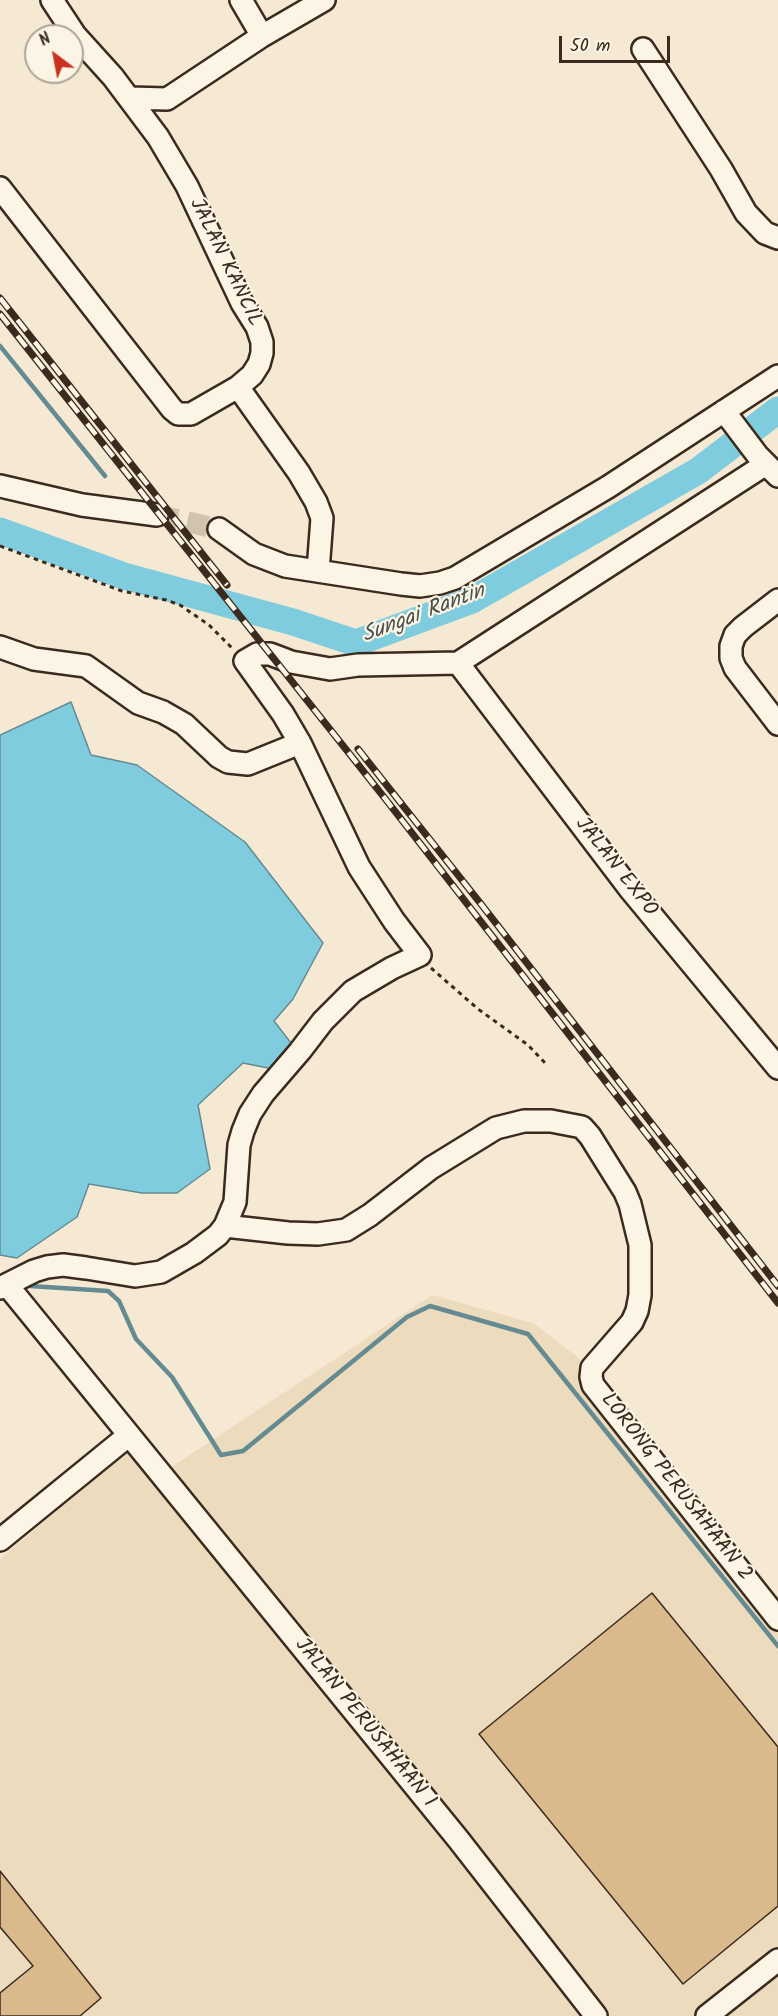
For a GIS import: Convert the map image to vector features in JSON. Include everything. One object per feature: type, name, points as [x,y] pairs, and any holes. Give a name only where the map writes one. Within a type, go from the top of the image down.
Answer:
[{"type":"street","name":"JALAN KANCIL","points":[[0,188],[172,410],[178,414],[191,414],[238,387],[252,375],[262,353],[262,342],[257,327],[242,303],[187,186],[158,137],[113,76],[75,35],[52,0]]},
{"type":"street","points":[[241,0],[262,36]]},
{"type":"street","points":[[129,99],[167,99],[262,36],[324,0]]},
{"type":"street","points":[[643,50],[721,169],[746,213],[765,233],[778,238]]},
{"type":"street","points":[[158,137],[167,99]]},
{"type":"street","points":[[219,529],[262,559],[285,566],[420,586],[440,583],[455,578],[729,417],[778,375]]},
{"type":"street","points":[[238,387],[299,473],[316,502],[322,518],[318,571]]},
{"type":"street","points":[[3,1287],[34,1271],[55,1266],[86,1268],[135,1276],[161,1272],[194,1253],[218,1235],[225,1226],[235,1202],[239,1145],[243,1131],[250,1114],[263,1094],[323,1021],[353,991],[369,980],[420,955],[358,867],[300,743],[283,714],[245,661],[257,654],[270,654],[291,662],[330,669],[458,663],[767,465],[729,417]]},
{"type":"street","points":[[4,483],[82,505],[157,515]]},
{"type":"street","points":[[778,600],[735,635],[731,646],[731,658],[735,668],[778,724]]},
{"type":"street","points":[[0,647],[34,658],[86,666],[138,703],[163,712],[184,724],[219,757],[228,762],[248,764],[300,743]]},
{"type":"street","name":"JALAN EXPO","points":[[458,663],[629,888],[778,1068]]},
{"type":"street","name":"LORONG PERUSAHAAN 2","points":[[225,1226],[318,1234],[346,1230],[370,1215],[431,1168],[496,1128],[524,1121],[551,1121],[582,1127],[626,1192],[640,1245],[640,1295],[637,1311],[632,1322],[592,1368],[593,1385],[778,1619]]},
{"type":"street","name":"JALAN PERUSAHAAN 1","points":[[3,1287],[129,1435],[458,1839],[596,2016]]},
{"type":"street","points":[[0,1540],[129,1435]]},
{"type":"street","points":[[707,2016],[778,1960]]},
{"type":"path","points":[[0,546],[122,591],[180,605],[209,625],[245,661]]},
{"type":"path","points":[[420,955],[478,1010],[528,1045],[545,1064]]},
{"type":"shaded area","points":[[432,1295],[533,1323],[596,1371],[778,1600],[778,2016],[0,2016],[0,1559],[139,1441],[167,1470]]},
{"type":"water","points":[[71,702],[91,755],[137,765],[245,842],[323,943],[293,999],[274,1021],[291,1043],[273,1069],[243,1063],[198,1105],[210,1169],[177,1193],[142,1193],[89,1184],[77,1217],[17,1258],[0,1255],[0,735]]},
{"type":"building","points":[[652,1593],[778,1747],[778,1906],[683,1984],[479,1734]]},
{"type":"building","points":[[0,1871],[101,1998],[80,2016],[0,2016],[0,1993],[33,1966],[0,1927]]},
{"type":"waterway","points":[[0,346],[105,476]]},
{"type":"waterway","name":"Sungai Rantin","points":[[0,531],[124,576],[293,622],[356,643],[472,600],[698,471],[778,410]]},
{"type":"waterway","points":[[30,1286],[108,1291],[119,1301],[136,1339],[172,1377],[221,1455],[243,1451],[407,1317],[430,1306],[528,1334],[778,1646]]},
{"type":"tunnel","points":[[157,515],[219,529]]},
{"type":"railway","points":[[0,298],[227,585]]},
{"type":"railway","points":[[0,314],[387,801],[778,1303]]},
{"type":"railway","points":[[358,749],[778,1286]]}]
